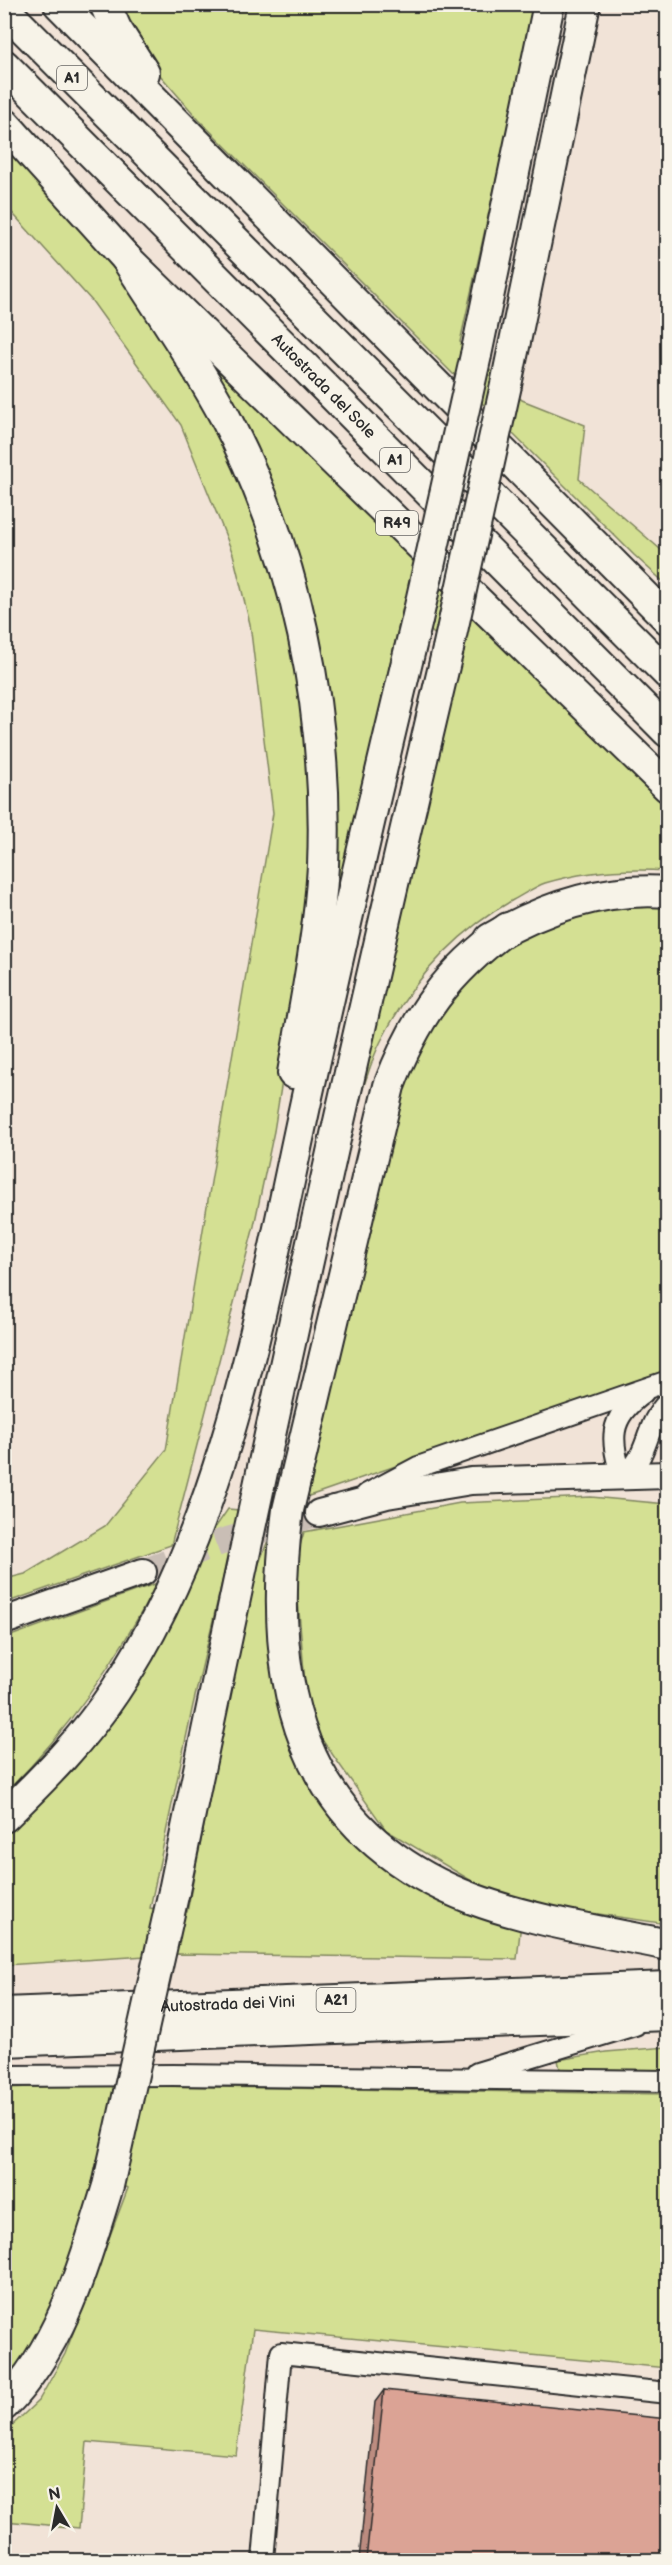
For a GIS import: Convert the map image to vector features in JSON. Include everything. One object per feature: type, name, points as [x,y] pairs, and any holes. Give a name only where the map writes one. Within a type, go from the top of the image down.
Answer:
[{"type":"highway","points":[[59,4],[273,223],[668,619]]},
{"type":"highway","points":[[105,4],[116,29],[144,73],[199,132],[273,223]]},
{"type":"highway","points":[[4,1817],[78,1741],[115,1691],[142,1646],[183,1563],[228,1432],[259,1314],[356,874],[417,620],[476,355],[549,4]]},
{"type":"highway","points":[[4,2405],[23,2386],[41,2360],[56,2332],[75,2285],[108,2186],[174,1891],[270,1434],[506,385],[585,4]]},
{"type":"highway","name":"A1","points":[[4,9],[668,675]]},
{"type":"highway","name":"Autostrada del Sole","points":[[4,65],[668,732]]},
{"type":"highway","name":"R49","points":[[4,123],[126,258],[668,788]]},
{"type":"highway","points":[[126,258],[202,375],[225,417],[260,493],[284,562],[304,633],[316,707],[324,825],[315,940],[285,1117],[238,1333],[228,1432]]},
{"type":"highway","points":[[270,1434],[314,1312],[342,1202],[391,1051],[411,1014],[443,973],[477,946],[508,928],[545,911],[578,901],[644,891],[668,891]]},
{"type":"highway","points":[[508,928],[467,960],[432,1000],[401,1054],[389,1086],[288,1510],[281,1603],[285,1674],[299,1732],[326,1784],[362,1829],[409,1867],[435,1883],[508,1911],[668,1945]]},
{"type":"highway","name":"Autostrada dei Vini","points":[[4,2013],[667,2006]]},
{"type":"highway","name":"Autostrada dei Vini","points":[[4,2041],[667,2006]]},
{"type":"main road","points":[[319,1513],[430,1487],[471,1481],[668,1475]]},
{"type":"main road","points":[[621,1478],[668,1491]]},
{"type":"main road","points":[[4,1621],[142,1572]]},
{"type":"street","points":[[661,1383],[633,1401],[617,1423],[612,1435],[621,1478],[641,1459],[652,1421],[668,1402]]},
{"type":"street","points":[[351,1504],[418,1467],[661,1383]]},
{"type":"street","points":[[460,2078],[667,2006]]},
{"type":"street","points":[[4,2076],[173,2075],[668,2081]]},
{"type":"street","points":[[262,2560],[282,2354],[668,2393]]},
{"type":"green space","points":[[116,5],[535,5],[460,342],[522,400],[585,425],[579,479],[667,555],[667,585],[634,555],[199,120],[153,67]]},
{"type":"green space","points":[[4,143],[131,284],[195,379],[259,519],[293,634],[312,789],[306,930],[274,1131],[254,1226],[171,1545],[5,1603],[5,1579],[25,1574],[105,1526],[166,1450],[273,813],[250,624],[233,554],[181,425],[92,301],[5,205]]},
{"type":"green space","points":[[195,332],[667,801],[667,871],[606,871],[545,883],[492,913],[453,944],[420,979],[377,1048],[358,1102],[438,743],[462,658],[403,607],[327,941],[333,743]]},
{"type":"green space","points":[[667,902],[667,1372],[306,1497],[404,1079],[438,1010],[496,948],[587,910]]},
{"type":"green space","points":[[591,1497],[667,1504],[667,1924],[557,1908],[492,1893],[386,1830],[308,1720],[295,1563],[304,1532],[460,1503]]},
{"type":"green space","points":[[228,1509],[239,1510],[193,1705],[150,1908],[187,1912],[252,1581],[278,1515],[273,1571],[329,1806],[521,1923],[517,1959],[178,1954],[5,1965],[5,1835],[69,1774],[109,1724],[154,1655],[204,1544]]},
{"type":"green space","points":[[157,1583],[108,1668],[50,1745],[5,1793],[5,1638]]},
{"type":"green space","points":[[667,2047],[667,2070],[560,2069],[558,2060],[606,2052]]},
{"type":"green space","points":[[83,2085],[667,2094],[667,2368],[253,2329],[236,2455],[87,2442],[79,2528],[5,2521],[5,2432],[39,2400],[65,2354],[128,2188],[94,2178],[51,2321],[5,2394],[4,2088]]},
{"type":"building","points":[[384,2390],[668,2419],[668,2560],[366,2560]]},
{"type":"tunnel","points":[[143,1572],[224,1541],[319,1513]]}]
